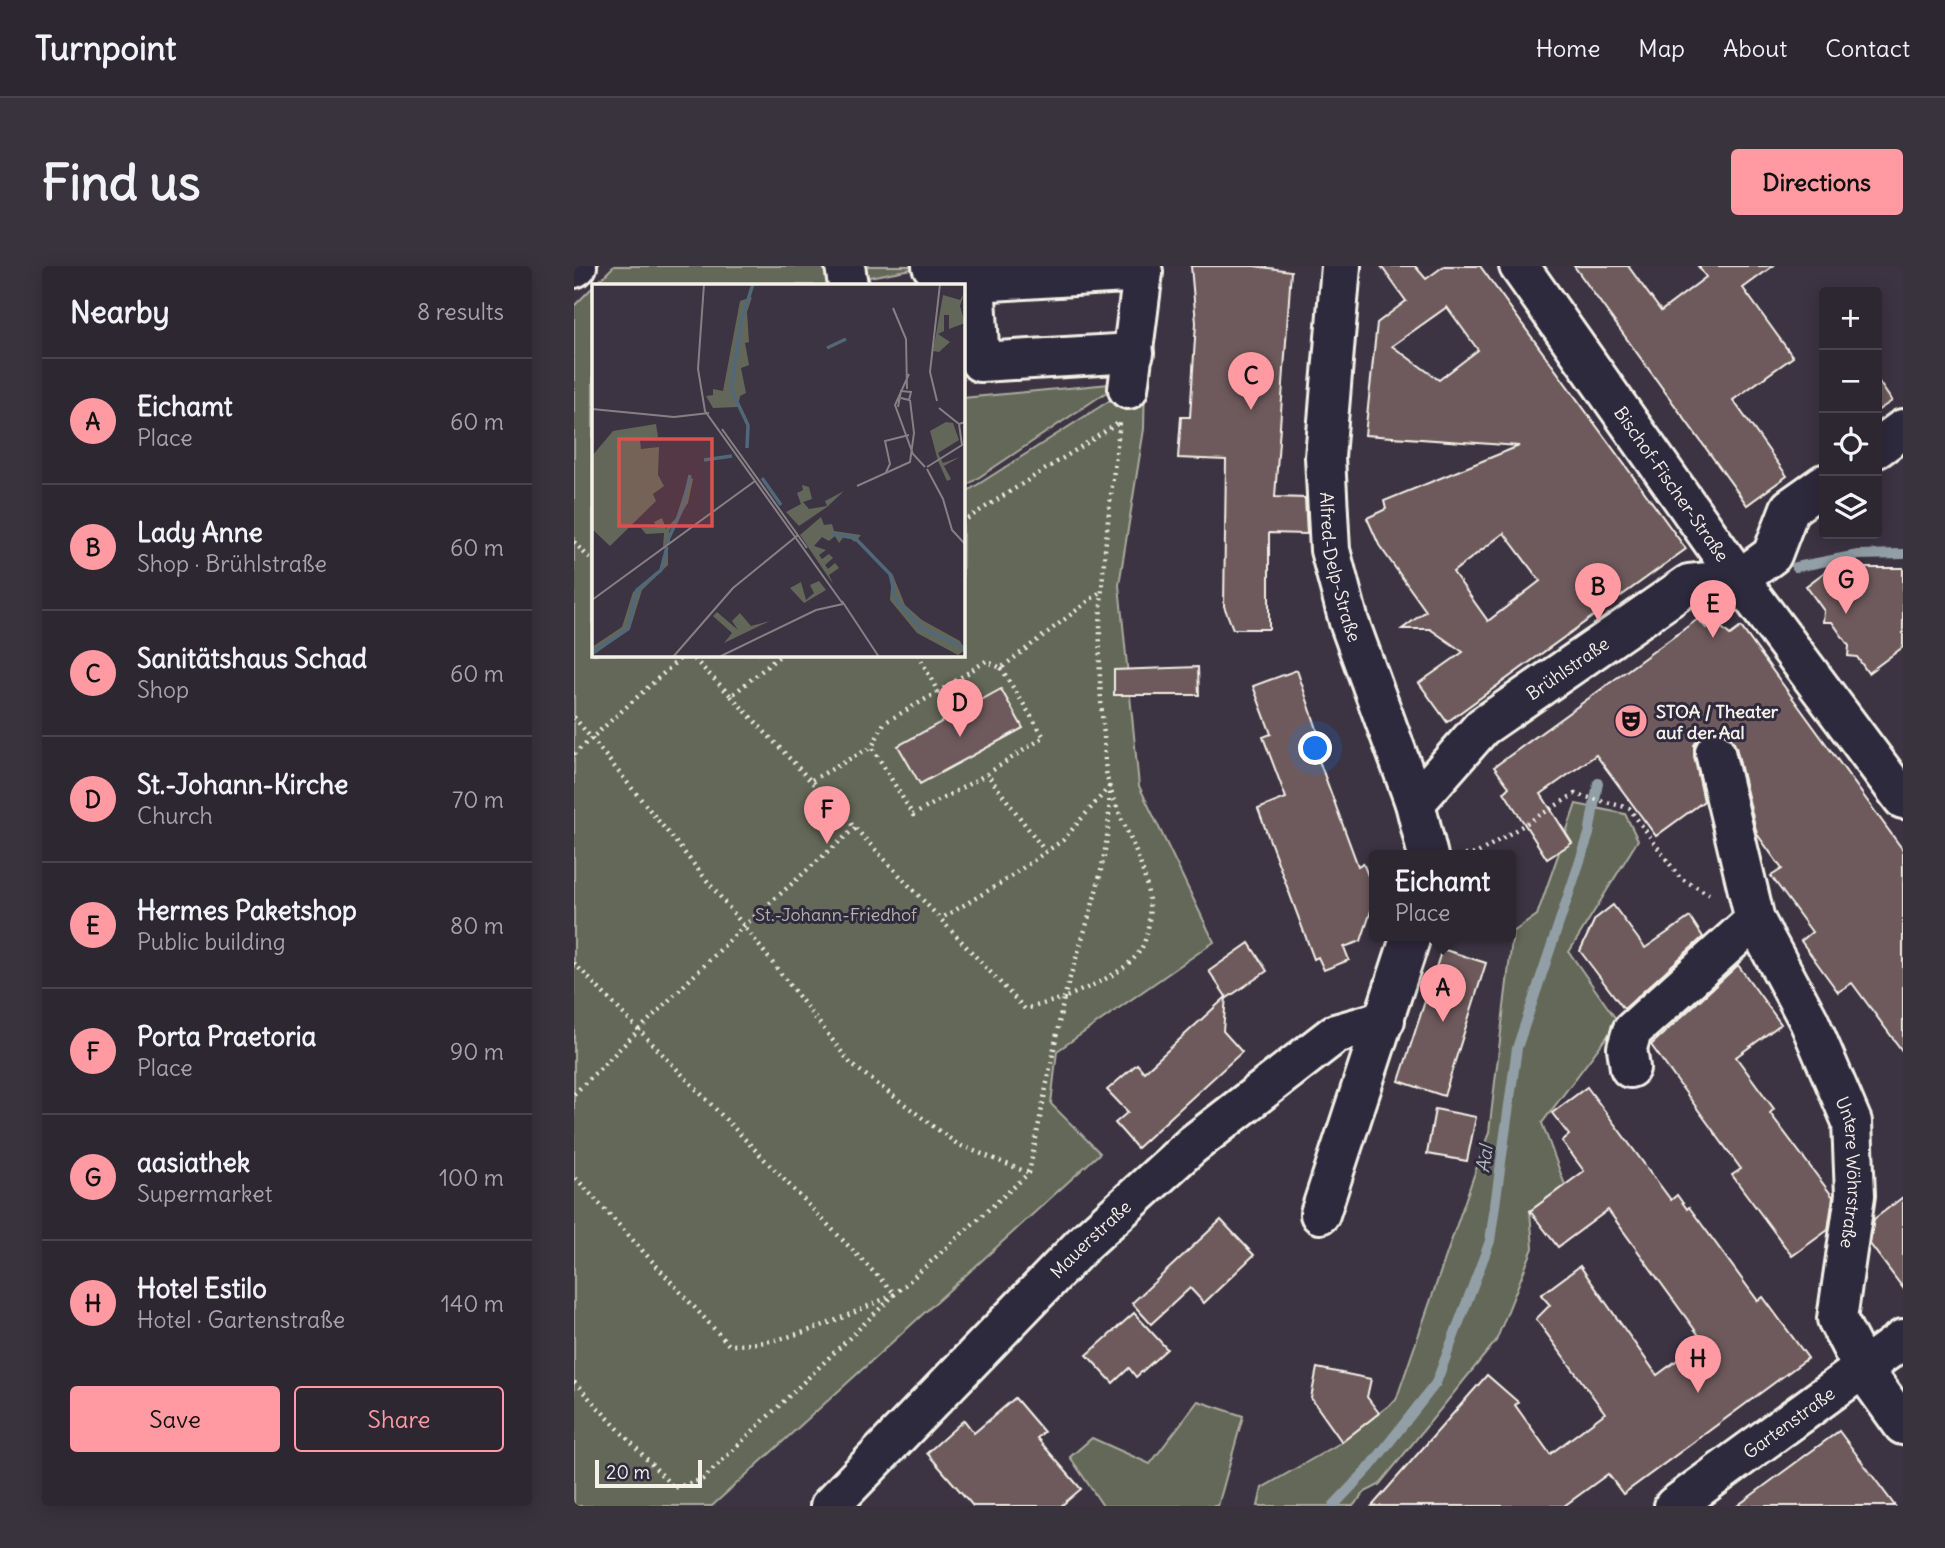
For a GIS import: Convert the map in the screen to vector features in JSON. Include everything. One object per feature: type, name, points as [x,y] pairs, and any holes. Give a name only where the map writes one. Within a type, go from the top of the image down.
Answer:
[{"type":"street","points":[[845,266],[848,284]]},
{"type":"street","points":[[932,266],[975,282],[1143,269],[1131,371],[980,362],[975,282]]},
{"type":"street","name":"Alfred-Delp-Straße","points":[[1341,266],[1325,457],[1330,550],[1349,622],[1415,803],[1427,850]]},
{"type":"street","name":"Bischof-Fischer-Straße","points":[[1519,266],[1739,579],[1903,799]]},
{"type":"street","points":[[1882,444],[1903,429]]},
{"type":"street","points":[[1739,579],[1772,555],[1790,508],[1819,488]]},
{"type":"street","name":"Brühlstraße","points":[[1415,803],[1482,727],[1689,584],[1739,579]]},
{"type":"street","name":"Untere Wöhrstraße","points":[[1715,752],[1755,920],[1809,1021],[1852,1122],[1855,1195],[1837,1320],[1863,1369],[1903,1425]]},
{"type":"street","points":[[1630,1068],[1627,1048],[1632,1031],[1755,920]]},
{"type":"street","points":[[1320,1214],[1409,941]]},
{"type":"street","name":"Mauerstraße","points":[[830,1506],[1083,1244],[1192,1145],[1335,1034],[1385,1020]]},
{"type":"street","name":"Gartenstraße","points":[[1676,1506],[1903,1339]]},
{"type":"path","points":[[574,1382],[674,1488],[703,1479],[895,1294],[1029,1173],[1064,998],[1100,878],[1111,821],[1100,698],[1100,592],[1120,422],[964,521]]},
{"type":"path","points":[[574,542],[592,561]]},
{"type":"path","points":[[1001,668],[1100,592]]},
{"type":"path","points":[[574,754],[685,656]]},
{"type":"path","points":[[689,656],[812,780],[1025,1009],[1064,998],[1119,972],[1144,943],[1151,902],[1131,835],[1109,787]]},
{"type":"path","points":[[731,696],[780,656]]},
{"type":"path","points":[[919,656],[938,692]]},
{"type":"path","points":[[812,780],[872,747],[884,723],[986,661],[1001,668],[1044,737],[988,774],[913,815],[872,747]]},
{"type":"path","points":[[574,716],[744,926],[851,1064],[957,1144],[1029,1173]]},
{"type":"path","points":[[988,774],[1045,851]]},
{"type":"path","points":[[942,918],[1001,884],[1063,839],[1109,787]]},
{"type":"path","points":[[1483,850],[1575,794],[1629,808],[1680,878],[1755,920]]},
{"type":"path","points":[[574,1094],[744,926],[856,827]]},
{"type":"path","points":[[574,963],[895,1294]]},
{"type":"path","points":[[574,1176],[729,1345],[757,1345],[809,1332],[895,1294]]},
{"type":"green space","points":[[614,266],[927,266],[869,277],[870,284],[596,284]]},
{"type":"green space","name":"St.-Johann-Friedhof","points":[[592,288],[592,656],[964,656],[964,493],[1145,378],[1144,429],[1119,585],[1139,786],[1214,942],[1057,1051],[1051,1104],[1100,1153],[712,1506],[574,1506],[574,306]]},
{"type":"green space","points":[[1120,383],[964,487],[964,398]]},
{"type":"green space","points":[[1576,804],[1625,814],[1638,840],[1569,952],[1618,1022],[1542,1123],[1565,1185],[1530,1211],[1533,1248],[1496,1341],[1379,1485],[1365,1492],[1353,1506],[1258,1506],[1262,1488],[1342,1442],[1396,1400],[1489,1132],[1512,941],[1516,941],[1516,930],[1537,915]]},
{"type":"green space","points":[[1198,1401],[1243,1416],[1218,1506],[1103,1506],[1070,1457],[1092,1438],[1150,1464]]},
{"type":"building","points":[[1191,266],[1254,266],[1291,271],[1275,497],[1305,498],[1307,534],[1269,533],[1269,629],[1233,629],[1224,606],[1226,460],[1178,458],[1181,417],[1190,417],[1196,323]]},
{"type":"building","points":[[1381,266],[1415,266],[1426,279],[1444,266],[1480,266],[1686,549],[1447,722],[1419,683],[1463,652],[1430,629],[1402,629],[1426,611],[1379,545],[1367,518],[1386,509],[1384,501],[1519,446],[1365,435],[1377,323],[1406,301]],"holes":[[[1447,307],[1478,350],[1439,380],[1392,346]],[[1504,533],[1540,581],[1488,621],[1453,572]]]},
{"type":"building","points":[[1574,266],[1628,266],[1661,311],[1706,277],[1698,266],[1773,266],[1743,288],[1793,357],[1733,400],[1787,476],[1747,505]]},
{"type":"building","points":[[1882,386],[1892,401],[1882,408]]},
{"type":"building","points":[[1830,568],[1903,568],[1903,647],[1868,673],[1857,657],[1848,656],[1849,646],[1832,622],[1823,622],[1824,611],[1806,586]]},
{"type":"building","points":[[1698,619],[1706,628],[1715,622],[1730,635],[1741,627],[1903,850],[1903,1052],[1852,983],[1838,992],[1801,941],[1812,932],[1771,876],[1782,869],[1757,834],[1736,747],[1730,737],[1721,731],[1711,731],[1700,737],[1694,745],[1704,801],[1656,836],[1596,755],[1541,794],[1572,843],[1547,859],[1504,792],[1509,787],[1494,767]]},
{"type":"building","points":[[1198,667],[1199,695],[1114,695],[1114,670]]},
{"type":"building","points":[[1297,670],[1322,744],[1314,747],[1358,866],[1363,863],[1369,878],[1369,917],[1361,941],[1344,947],[1349,960],[1324,970],[1318,957],[1314,959],[1258,809],[1286,798],[1263,737],[1271,734],[1253,686]]},
{"type":"building","points":[[1001,689],[1023,728],[920,784],[898,746]]},
{"type":"building","points":[[1613,905],[1645,948],[1690,917],[1703,937],[1624,1009],[1580,951],[1595,919]]},
{"type":"building","points":[[1249,943],[1267,971],[1227,998],[1209,971]]},
{"type":"building","points":[[1442,949],[1486,963],[1444,1096],[1399,1081]]},
{"type":"building","points":[[1738,965],[1781,1024],[1736,1057],[1774,1109],[1770,1113],[1833,1197],[1828,1230],[1792,1256],[1732,1175],[1741,1169],[1651,1045]]},
{"type":"building","points":[[1226,997],[1223,1031],[1242,1052],[1137,1148],[1115,1123],[1128,1112],[1107,1090],[1137,1064],[1144,1072]]},
{"type":"building","points":[[1587,1087],[1671,1200],[1677,1195],[1687,1209],[1689,1207],[1758,1301],[1763,1297],[1808,1358],[1623,1494],[1608,1474],[1564,1506],[1372,1506],[1487,1375],[1518,1402],[1515,1405],[1550,1454],[1605,1413],[1536,1319],[1550,1305],[1541,1295],[1580,1266],[1657,1375],[1703,1341],[1608,1210],[1558,1247],[1530,1211],[1584,1171],[1562,1141],[1569,1135],[1552,1113]]},
{"type":"building","points":[[1435,1109],[1476,1117],[1467,1161],[1427,1154]]},
{"type":"building","points":[[1903,1197],[1903,1288],[1870,1244],[1874,1219]]},
{"type":"building","points":[[1221,1220],[1254,1255],[1204,1303],[1190,1288],[1151,1324],[1132,1303]]},
{"type":"building","points":[[1134,1313],[1167,1349],[1136,1377],[1129,1368],[1113,1383],[1087,1355]]},
{"type":"building","points":[[1317,1368],[1371,1379],[1367,1397],[1379,1413],[1342,1442],[1311,1398]]},
{"type":"building","points":[[1015,1398],[1044,1432],[1037,1438],[1081,1489],[1061,1506],[973,1506],[927,1453],[964,1420],[974,1433]]},
{"type":"building","points":[[1839,1431],[1895,1506],[1737,1506],[1783,1472]]},
{"type":"waterway","name":"Aal","points":[[1796,567],[1858,555],[1903,554]]},
{"type":"waterway","name":"Aal","points":[[1333,1506],[1370,1467],[1436,1383],[1490,1241],[1517,1048],[1589,834],[1598,783]]},
{"type":"place","name":"Sanitätshaus Schad","points":[[1251,410]]},
{"type":"place","name":"aasiathek","points":[[1846,614]]},
{"type":"place","name":"Lady Anne","points":[[1598,621]]},
{"type":"place","name":"Hermes Paketshop","points":[[1713,638]]},
{"type":"place","name":"STOA / Theater auf der Aal","points":[[1631,721]]},
{"type":"place","name":"St.-Johann-Kirche","points":[[960,737]]},
{"type":"place","name":"Porta Praetoria","points":[[827,844]]},
{"type":"place","name":"Eichamt","points":[[1443,1022]]},
{"type":"place","name":"Hotel Estilo","points":[[1698,1393]]}]
